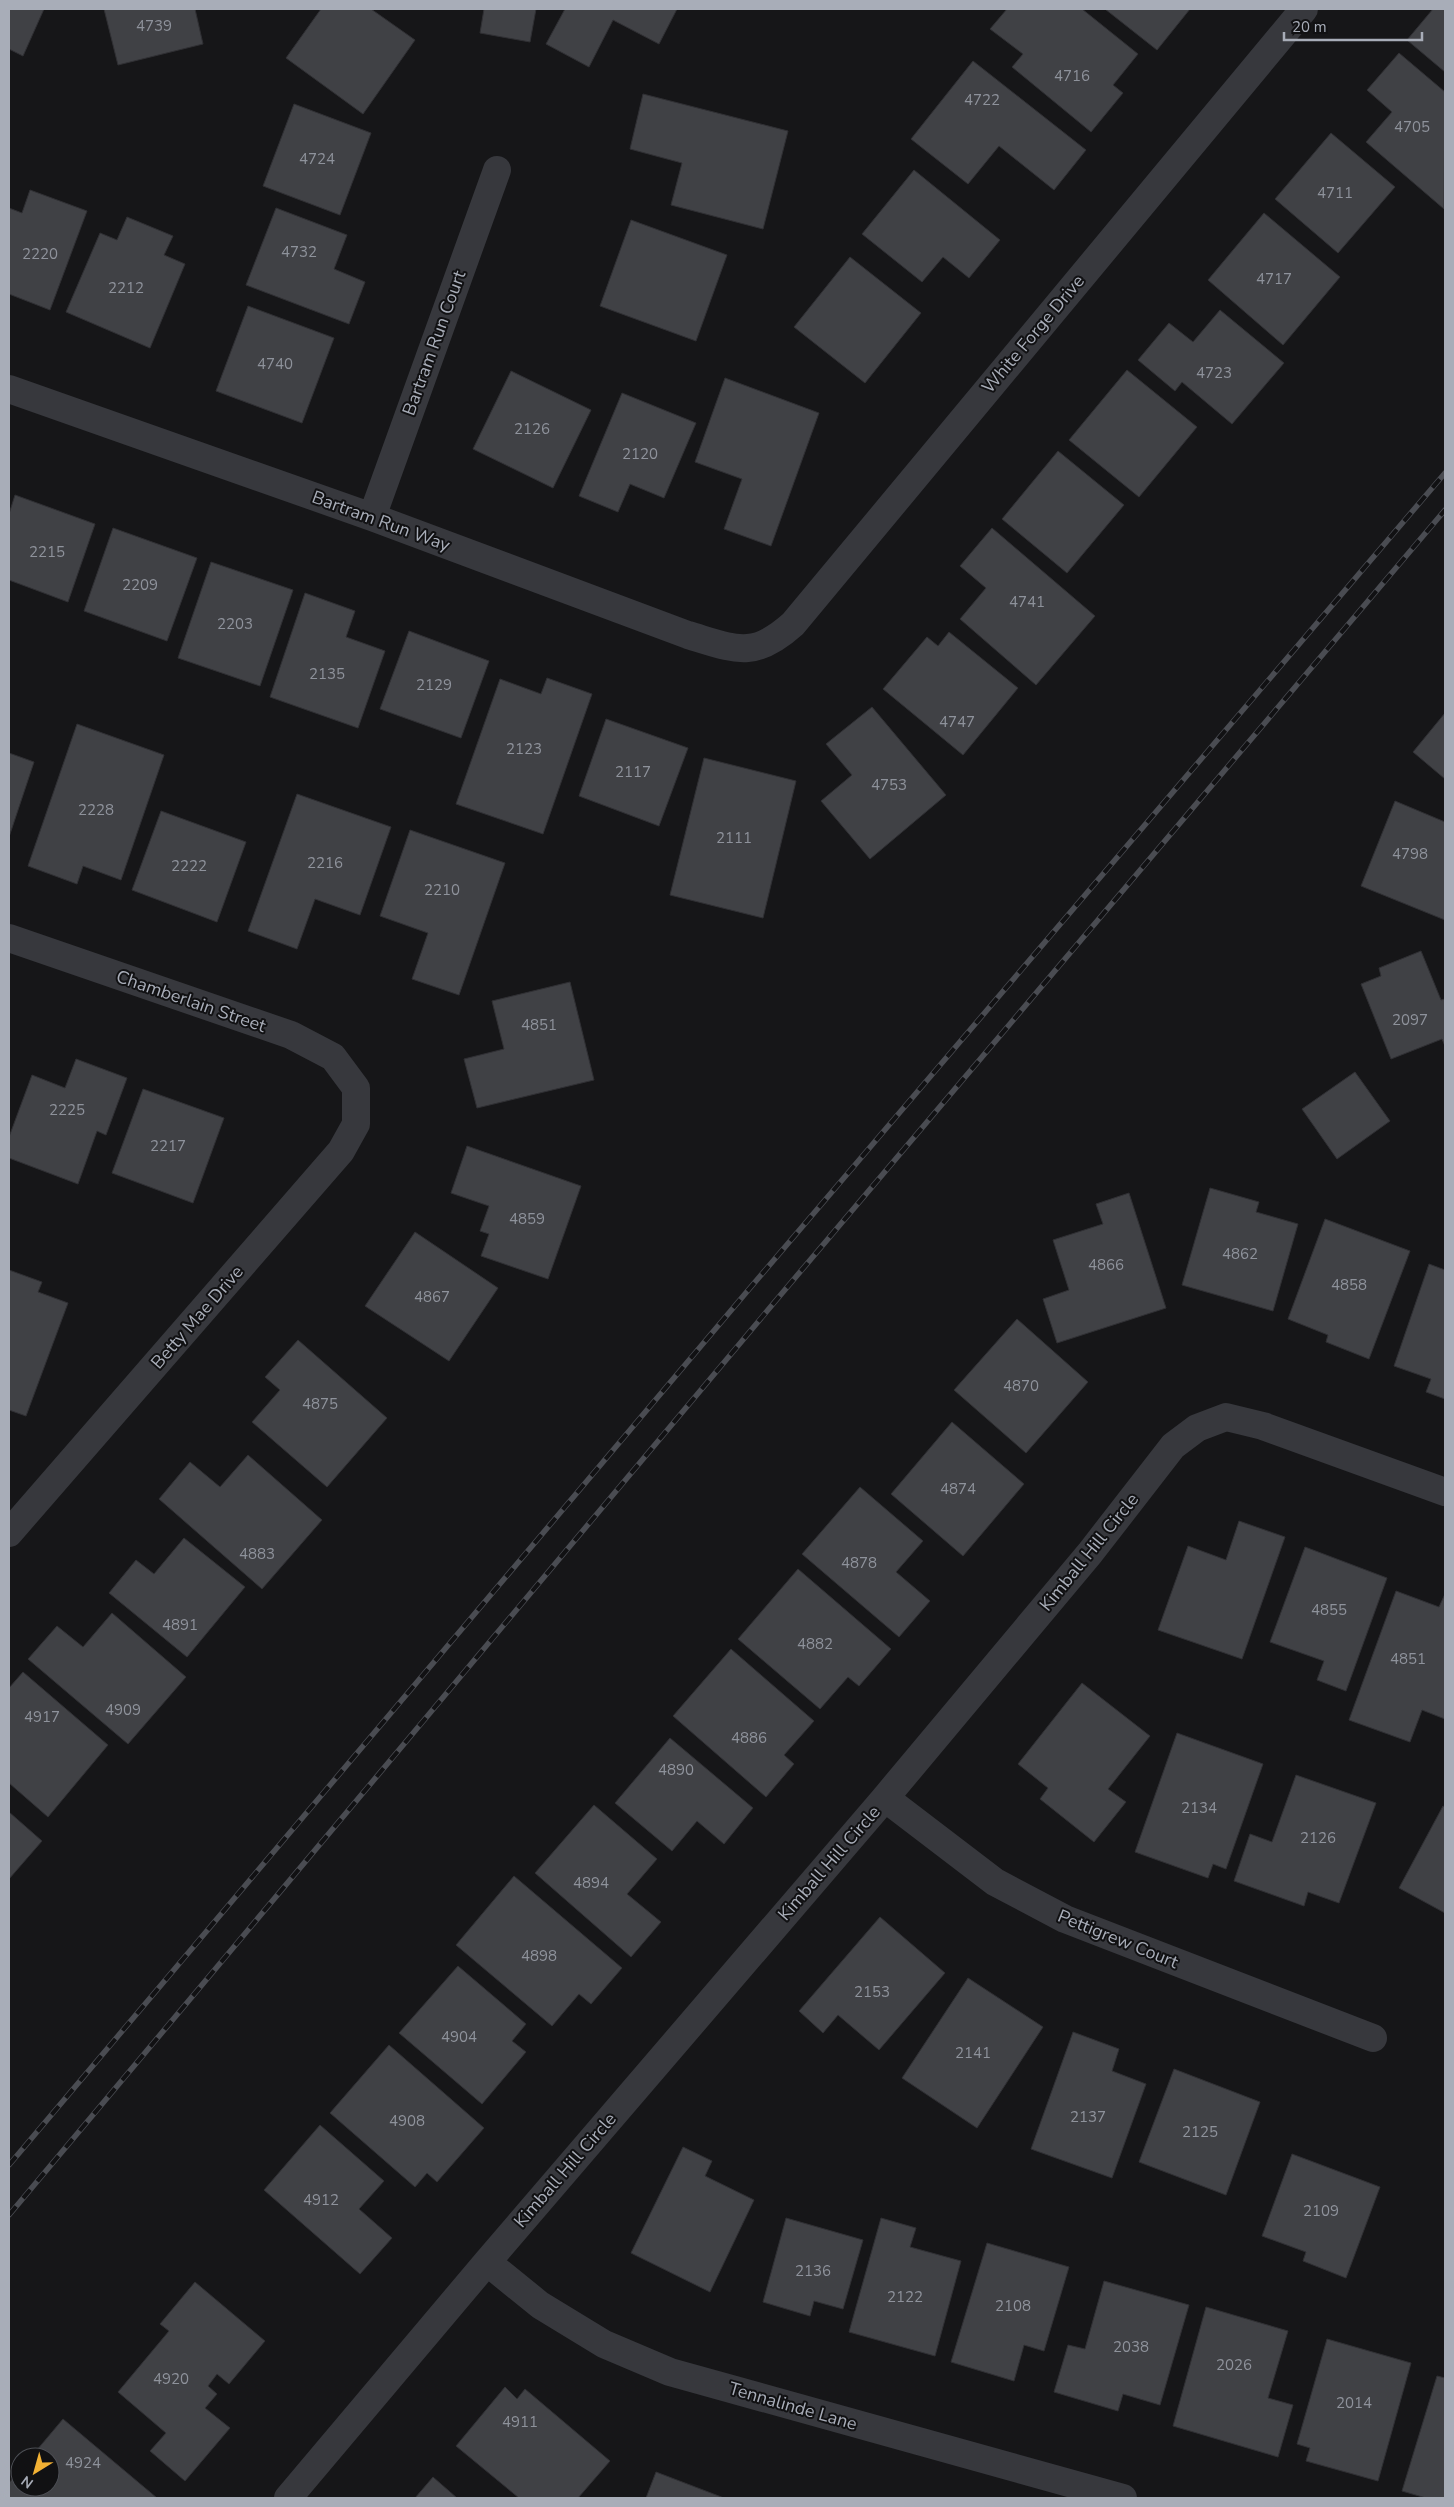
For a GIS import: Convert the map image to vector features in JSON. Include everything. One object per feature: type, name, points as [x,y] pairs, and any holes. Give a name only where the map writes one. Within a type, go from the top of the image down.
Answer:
[{"type":"street","name":"White Forge Drive","points":[[754,649],[776,639],[793,624],[1304,9]]},
{"type":"street","name":"Bartram Run Court","points":[[372,517],[497,170]]},
{"type":"street","name":"Bartram Run Way","points":[[9,389],[372,517],[688,635],[727,647],[754,649]]},
{"type":"street","name":"Chamberlain Street","points":[[9,938],[291,1035],[333,1057],[356,1088]]},
{"type":"street","name":"Betty Mae Drive","points":[[10,1528],[341,1151],[356,1124],[356,1088]]},
{"type":"street","name":"Kimball Hill Circle","points":[[288,2498],[487,2262],[885,1798],[1090,1554],[1173,1446],[1196,1428],[1226,1416],[1263,1426],[1445,1492]]},
{"type":"street","name":"Pettigrew Court","points":[[885,1798],[995,1882],[1065,1919],[1373,2038]]},
{"type":"street","name":"Tennalinde Lane","points":[[487,2262],[540,2305],[604,2344],[670,2372],[1123,2498]]},
{"type":"building","points":[[9,9],[44,9],[23,56],[9,49]]},
{"type":"building","points":[[104,9],[195,9],[203,44],[118,65]]},
{"type":"building","points":[[321,9],[371,9],[415,40],[363,114],[286,58]]},
{"type":"building","points":[[484,9],[536,9],[530,42],[480,33]]},
{"type":"building","points":[[565,9],[677,9],[659,44],[613,20],[589,67],[546,44]]},
{"type":"building","points":[[1007,9],[1082,9],[1138,54],[1113,85],[1123,93],[1091,132],[1012,67],[1023,54],[990,29]]},
{"type":"building","points":[[1105,9],[1190,9],[1157,50]]},
{"type":"building","points":[[1433,9],[1445,9],[1445,72],[1407,40]]},
{"type":"building","points":[[1399,53],[1445,92],[1444,209],[1366,142],[1392,112],[1367,90]]},
{"type":"building","points":[[973,61],[1086,150],[1054,190],[999,146],[968,184],[911,139]]},
{"type":"building","points":[[643,94],[788,131],[763,229],[671,205],[682,163],[630,149]]},
{"type":"building","points":[[294,104],[371,133],[340,215],[263,186]]},
{"type":"building","points":[[1331,133],[1395,187],[1338,253],[1275,199]]},
{"type":"building","points":[[914,170],[1000,240],[969,278],[943,257],[922,282],[862,234]]},
{"type":"building","points":[[30,190],[87,211],[50,310],[9,294],[9,208],[22,213]]},
{"type":"building","points":[[276,208],[347,235],[334,269],[365,282],[349,324],[246,285]]},
{"type":"building","points":[[1264,213],[1340,277],[1283,345],[1208,280]]},
{"type":"building","points":[[127,217],[173,236],[164,255],[185,264],[150,348],[66,312],[100,233],[117,240]]},
{"type":"building","points":[[631,220],[727,255],[696,341],[600,306]]},
{"type":"building","points":[[850,257],[921,313],[865,383],[794,327]]},
{"type":"building","points":[[248,306],[334,338],[302,423],[216,391]]},
{"type":"building","points":[[1220,310],[1284,363],[1232,424],[1182,382],[1175,391],[1138,360],[1169,323],[1193,342]]},
{"type":"building","points":[[1127,370],[1197,427],[1139,497],[1069,440]]},
{"type":"building","points":[[511,371],[591,410],[553,488],[473,449]]},
{"type":"building","points":[[725,378],[819,413],[771,546],[724,529],[742,479],[695,462]]},
{"type":"building","points":[[622,393],[696,423],[664,498],[630,484],[618,512],[579,496]]},
{"type":"building","points":[[1058,451],[1124,505],[1067,573],[1002,519]]},
{"type":"building","points":[[15,495],[95,524],[68,602],[9,580],[9,514]]},
{"type":"building","points":[[113,528],[197,558],[167,641],[84,611]]},
{"type":"building","points":[[992,528],[1095,616],[1036,685],[960,619],[986,588],[960,566]]},
{"type":"building","points":[[211,562],[293,590],[260,686],[178,658]]},
{"type":"building","points":[[305,593],[355,611],[346,637],[385,651],[358,728],[270,697]]},
{"type":"building","points":[[409,631],[489,661],[461,738],[380,709]]},
{"type":"building","points":[[949,632],[1018,688],[963,755],[883,689],[927,637],[938,646]]},
{"type":"building","points":[[547,678],[592,694],[543,834],[456,804],[500,679],[541,694]]},
{"type":"building","points":[[872,707],[946,795],[870,859],[821,801],[852,775],[826,744]]},
{"type":"building","points":[[1445,713],[1445,779],[1413,752]]},
{"type":"building","points":[[606,719],[688,748],[659,826],[579,796]]},
{"type":"building","points":[[77,724],[164,755],[121,880],[83,866],[77,884],[28,866]]},
{"type":"building","points":[[9,753],[34,762],[9,837]]},
{"type":"building","points":[[704,758],[796,781],[763,918],[670,895]]},
{"type":"building","points":[[297,794],[391,827],[360,915],[315,899],[297,949],[248,931]]},
{"type":"building","points":[[1395,801],[1445,822],[1445,920],[1361,886]]},
{"type":"building","points":[[161,811],[246,842],[217,922],[132,890]]},
{"type":"building","points":[[410,830],[505,863],[459,995],[412,979],[428,933],[380,916]]},
{"type":"building","points":[[1421,951],[1441,1000],[1445,999],[1445,1046],[1442,1039],[1391,1059],[1361,984],[1381,976],[1379,968]]},
{"type":"building","points":[[570,982],[594,1080],[477,1108],[464,1059],[504,1049],[492,1001]]},
{"type":"building","points":[[76,1059],[127,1078],[106,1135],[97,1131],[78,1184],[9,1158],[9,1137],[32,1075],[65,1088]]},
{"type":"building","points":[[1355,1072],[1390,1121],[1337,1159],[1302,1109]]},
{"type":"building","points":[[143,1089],[224,1118],[193,1203],[112,1173]]},
{"type":"building","points":[[467,1146],[581,1186],[548,1279],[481,1256],[489,1234],[480,1231],[489,1206],[451,1193]]},
{"type":"building","points":[[1210,1188],[1259,1202],[1256,1212],[1298,1224],[1273,1311],[1182,1285]]},
{"type":"building","points":[[1129,1193],[1166,1308],[1057,1343],[1043,1299],[1069,1290],[1053,1240],[1103,1224],[1096,1204]]},
{"type":"building","points":[[1325,1219],[1410,1251],[1369,1359],[1326,1342],[1328,1335],[1288,1319]]},
{"type":"building","points":[[415,1232],[498,1288],[449,1361],[365,1306]]},
{"type":"building","points":[[1429,1264],[1445,1270],[1445,1399],[1426,1392],[1431,1379],[1394,1366]]},
{"type":"building","points":[[9,1270],[42,1282],[38,1292],[68,1303],[26,1416],[9,1410]]},
{"type":"building","points":[[1017,1319],[1088,1382],[1026,1453],[954,1390]]},
{"type":"building","points":[[298,1340],[387,1418],[327,1487],[252,1422],[280,1390],[265,1377]]},
{"type":"building","points":[[952,1422],[1024,1484],[963,1556],[891,1494]]},
{"type":"building","points":[[248,1455],[322,1520],[262,1589],[159,1499],[190,1462],[220,1487]]},
{"type":"building","points":[[860,1487],[923,1541],[896,1572],[930,1601],[899,1637],[802,1554]]},
{"type":"building","points":[[1239,1521],[1285,1537],[1242,1659],[1158,1630],[1188,1546],[1226,1560]]},
{"type":"building","points":[[184,1538],[245,1587],[187,1657],[109,1593],[136,1560],[154,1574]]},
{"type":"building","points":[[1305,1547],[1387,1578],[1346,1691],[1317,1680],[1324,1661],[1270,1642]]},
{"type":"building","points":[[798,1569],[891,1649],[859,1686],[848,1677],[820,1709],[738,1639]]},
{"type":"building","points":[[1396,1591],[1439,1607],[1445,1594],[1445,1719],[1422,1710],[1410,1742],[1349,1720]]},
{"type":"building","points":[[112,1613],[186,1677],[128,1744],[28,1659],[57,1626],[83,1647]]},
{"type":"building","points":[[731,1649],[814,1721],[784,1755],[794,1764],[766,1797],[673,1716]]},
{"type":"building","points":[[23,1672],[108,1745],[48,1817],[9,1783],[9,1688]]},
{"type":"building","points":[[1082,1683],[1150,1736],[1108,1789],[1126,1802],[1094,1842],[1040,1799],[1048,1788],[1018,1764]]},
{"type":"building","points":[[1177,1733],[1263,1764],[1226,1869],[1213,1864],[1208,1878],[1135,1852]]},
{"type":"building","points":[[670,1738],[753,1808],[724,1844],[697,1821],[672,1851],[615,1803]]},
{"type":"building","points":[[1296,1775],[1376,1803],[1339,1903],[1308,1892],[1304,1906],[1234,1881],[1250,1834],[1272,1842]]},
{"type":"building","points":[[594,1805],[657,1859],[627,1894],[661,1922],[631,1957],[535,1873]]},
{"type":"building","points":[[1443,1806],[1445,1807],[1445,1913],[1399,1888]]},
{"type":"building","points":[[9,1812],[42,1841],[9,1879]]},
{"type":"building","points":[[514,1876],[622,1968],[591,2004],[579,1994],[552,2026],[456,1945]]},
{"type":"building","points":[[880,1917],[945,1973],[879,2050],[838,2015],[823,2033],[799,2011]]},
{"type":"building","points":[[458,1966],[526,2024],[512,2041],[526,2052],[482,2104],[399,2033]]},
{"type":"building","points":[[968,1978],[1043,2027],[977,2128],[902,2078]]},
{"type":"building","points":[[1073,2032],[1119,2049],[1112,2071],[1146,2084],[1112,2178],[1031,2149]]},
{"type":"building","points":[[389,2045],[484,2128],[437,2182],[427,2173],[415,2187],[330,2113]]},
{"type":"building","points":[[1174,2069],[1260,2102],[1226,2195],[1139,2162]]},
{"type":"building","points":[[320,2125],[384,2181],[359,2209],[392,2238],[360,2274],[264,2190]]},
{"type":"building","points":[[683,2147],[712,2161],[705,2176],[754,2200],[710,2292],[631,2253]]},
{"type":"building","points":[[1292,2154],[1380,2187],[1346,2278],[1303,2261],[1306,2252],[1262,2236]]},
{"type":"building","points":[[786,2218],[863,2240],[843,2309],[814,2301],[810,2316],[763,2302]]},
{"type":"building","points":[[881,2218],[916,2228],[910,2247],[961,2261],[935,2356],[849,2332]]},
{"type":"building","points":[[987,2243],[1069,2267],[1044,2351],[1024,2345],[1014,2381],[951,2362]]},
{"type":"building","points":[[1104,2281],[1189,2305],[1160,2405],[1123,2394],[1118,2411],[1054,2392],[1068,2345],[1085,2349]]},
{"type":"building","points":[[195,2282],[265,2341],[229,2384],[217,2374],[208,2386],[217,2394],[205,2408],[230,2428],[185,2481],[150,2451],[166,2433],[118,2392],[169,2331],[160,2324]]},
{"type":"building","points":[[1206,2307],[1288,2331],[1268,2398],[1293,2405],[1278,2457],[1173,2426]]},
{"type":"building","points":[[1327,2339],[1411,2363],[1378,2481],[1306,2461],[1310,2448],[1297,2444]]},
{"type":"building","points":[[1437,2376],[1445,2378],[1445,2498],[1426,2498],[1402,2491]]},
{"type":"building","points":[[505,2387],[517,2399],[525,2389],[610,2461],[578,2498],[519,2498],[456,2446]]},
{"type":"building","points":[[63,2419],[157,2498],[9,2498],[10,2482],[10,2497],[60,2497],[60,2447],[39,2447]]},
{"type":"building","points":[[656,2472],[724,2498],[646,2498]]},
{"type":"building","points":[[433,2477],[457,2498],[415,2498]]},
{"type":"railway","points":[[9,2165],[750,1288],[1445,473]]},
{"type":"railway","points":[[9,2215],[778,1298],[1445,510]]}]
